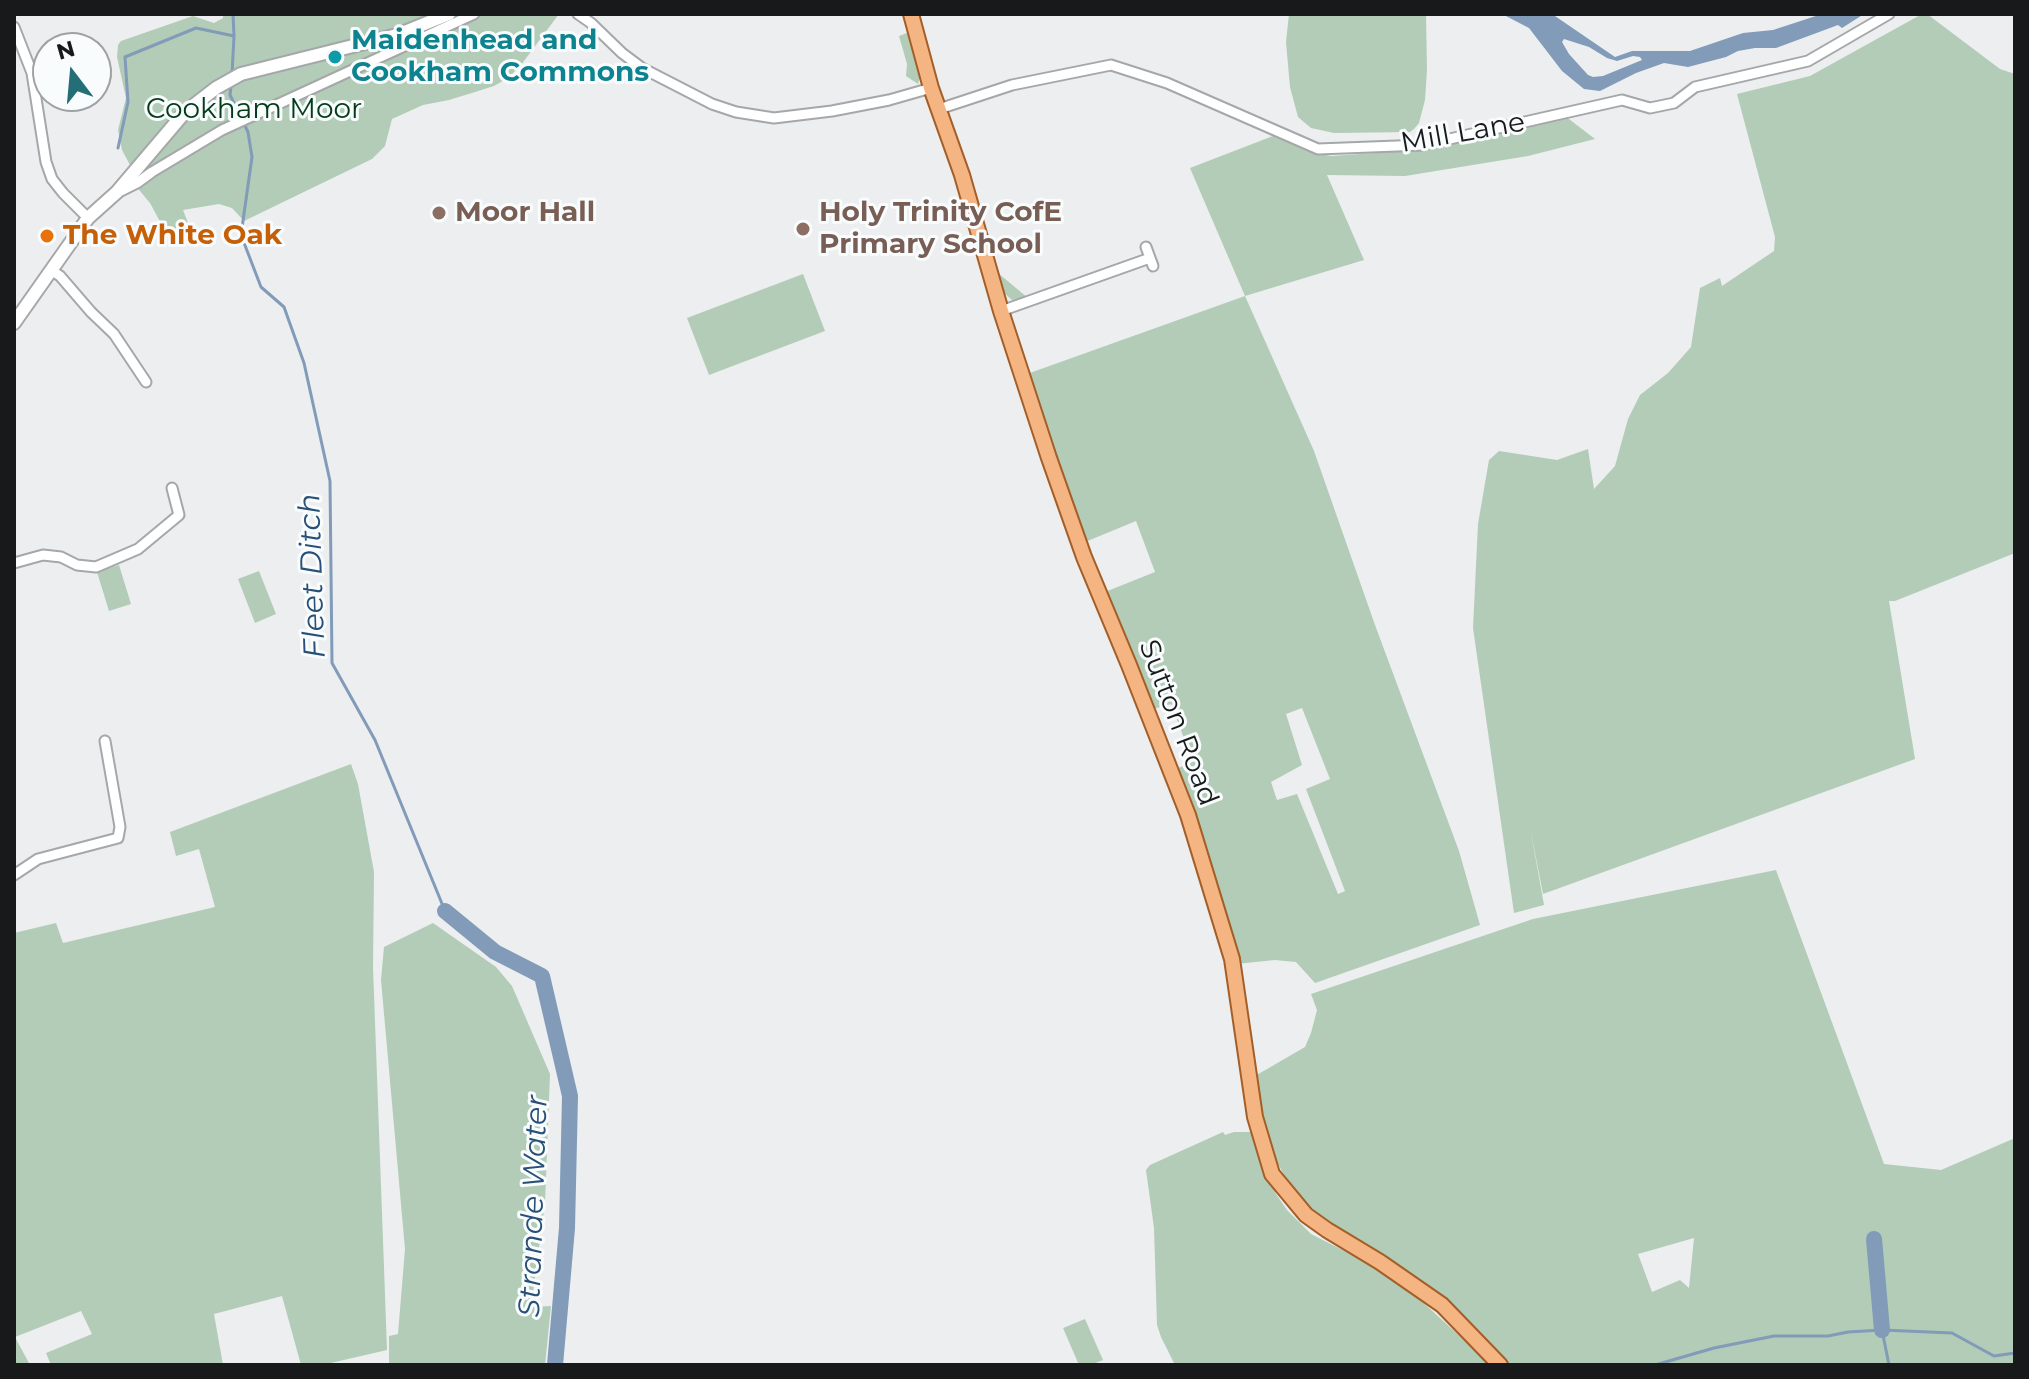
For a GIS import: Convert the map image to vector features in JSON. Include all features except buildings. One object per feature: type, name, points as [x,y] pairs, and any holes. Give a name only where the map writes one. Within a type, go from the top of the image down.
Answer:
[{"type":"main road","points":[[14,323],[88,218],[117,192],[185,112],[216,88],[241,74],[397,35],[449,14]]},
{"type":"main road","name":"Sutton Road","points":[[911,14],[1001,311],[1084,557],[1192,830],[1232,959],[1255,1117],[1272,1174],[1306,1215],[1442,1305],[1500,1365]]},
{"type":"street","points":[[117,192],[137,183],[222,130],[474,14]]},
{"type":"street","points":[[578,14],[642,68],[712,104],[736,112],[774,118],[832,111],[931,88]]},
{"type":"street","name":"Mill Lane","points":[[939,109],[1012,85],[1111,65],[1167,83],[1318,149],[1423,145],[1622,100],[1650,108],[1674,103],[1695,87],[1808,61],[1889,14]]},
{"type":"street","points":[[14,27],[32,73],[46,162],[52,179],[88,218]]},
{"type":"street","points":[[1001,311],[1152,262],[1146,247]]},
{"type":"street","points":[[51,270],[114,334],[146,382]]},
{"type":"street","points":[[14,563],[43,555],[96,567],[138,549],[179,515],[172,488]]},
{"type":"street","points":[[14,875],[38,859],[118,838],[120,827],[105,741]]},
{"type":"green space","name":"Cookham Moor","points":[[223,14],[559,14],[508,78],[494,86],[423,105],[392,119],[385,146],[372,159],[244,221],[232,208],[219,204],[183,210],[188,223],[170,232],[165,231],[150,203],[125,173],[130,165],[122,150],[118,130],[126,98],[117,57],[118,45],[121,41],[193,16],[214,23],[223,18]]},
{"type":"green space","points":[[1289,14],[1426,14],[1425,100],[1419,123],[1414,129],[1410,132],[1334,133],[1311,128],[1298,117],[1290,87],[1286,42]]},
{"type":"green space","points":[[1927,14],[2000,69],[2015,74],[2015,553],[1889,601],[1915,759],[1543,894],[1530,827],[1544,905],[1514,913],[1473,628],[1478,524],[1489,460],[1499,451],[1557,460],[1588,449],[1594,489],[1615,466],[1628,419],[1640,395],[1668,373],[1691,347],[1700,288],[1720,278],[1722,286],[1774,251],[1775,237],[1737,94],[1810,76]]},
{"type":"green space","points":[[907,33],[920,78],[918,84],[906,76],[907,64],[899,36]]},
{"type":"green space","points":[[1565,116],[1595,139],[1528,156],[1405,176],[1327,175],[1364,260],[1245,296],[1190,168],[1273,136],[1310,152],[1331,156],[1419,150]]},
{"type":"green space","points":[[998,273],[1028,298],[1012,300],[1002,291]]},
{"type":"green space","points":[[803,274],[825,331],[709,375],[687,318]]},
{"type":"green space","points":[[1245,296],[1314,451],[1459,851],[1480,925],[1315,983],[1296,962],[1275,960],[1236,964],[1178,768],[1193,762],[1171,704],[1153,709],[1105,592],[1155,572],[1136,521],[1085,542],[1027,374]],"holes":[[[1302,708],[1330,779],[1306,789],[1345,891],[1338,894],[1297,794],[1277,800],[1271,782],[1302,765],[1286,714]]]},
{"type":"green space","points":[[119,565],[131,604],[109,611],[97,572]]},
{"type":"green space","points":[[259,571],[276,614],[255,623],[238,579]]},
{"type":"green space","points":[[351,764],[358,784],[374,872],[373,967],[387,1350],[322,1365],[301,1365],[282,1296],[214,1314],[223,1365],[51,1365],[46,1353],[92,1334],[81,1311],[15,1337],[30,1365],[14,1365],[14,933],[56,923],[63,943],[215,907],[199,849],[176,856],[170,832]]},
{"type":"green space","points":[[1776,870],[1884,1164],[1941,1170],[2015,1138],[2015,1365],[1175,1365],[1157,1325],[1154,1228],[1146,1170],[1150,1165],[1223,1132],[1225,1135],[1252,1132],[1276,1194],[1311,1234],[1376,1267],[1405,1286],[1464,1340],[1483,1340],[1445,1299],[1420,1280],[1311,1211],[1292,1188],[1272,1154],[1261,1115],[1255,1076],[1305,1047],[1317,1010],[1311,994],[1533,919]],"holes":[[[1694,1238],[1689,1288],[1680,1280],[1652,1292],[1638,1254]]]},
{"type":"green space","points":[[433,923],[496,967],[512,986],[550,1074],[545,1203],[531,1307],[551,1306],[545,1365],[389,1365],[389,1336],[398,1334],[405,1249],[381,980],[384,947]]},
{"type":"green space","points":[[1085,1319],[1103,1360],[1091,1365],[1079,1365],[1063,1328]]},
{"type":"water","points":[[1502,14],[1552,14],[1615,57],[1632,51],[1690,51],[1743,33],[1773,30],[1822,14],[1864,14],[1842,28],[1838,25],[1776,48],[1738,51],[1688,67],[1664,63],[1600,91],[1584,89],[1562,71],[1529,28]],"holes":[[[1564,39],[1617,61],[1633,56],[1642,60],[1593,77],[1569,54],[1562,42]]]},
{"type":"waterway","points":[[232,74],[233,14]]},
{"type":"waterway","points":[[118,148],[128,102],[125,57],[196,28],[234,36]]},
{"type":"waterway","name":"Fleet Ditch","points":[[231,86],[230,95],[248,132],[252,157],[241,235],[261,287],[284,307],[304,363],[330,481],[332,663],[375,740],[445,911]]},
{"type":"waterway","name":"Strande Water","points":[[445,911],[495,952],[542,976],[570,1096],[567,1228],[555,1365]]},
{"type":"waterway","points":[[1874,1239],[1882,1330]]},
{"type":"waterway","points":[[1882,1330],[1889,1365]]},
{"type":"waterway","points":[[1655,1365],[1714,1348],[1774,1336],[1828,1336],[1882,1330],[1952,1333],[1994,1356],[2015,1353]]},
{"type":"place","name":"Maidenhead and Cookham Commons","points":[[335,57]]},
{"type":"place","name":"Moor Hall","points":[[439,213]]},
{"type":"place","name":"Holy Trinity CofE Primary School","points":[[803,229]]},
{"type":"place","name":"The White Oak","points":[[47,236]]}]
